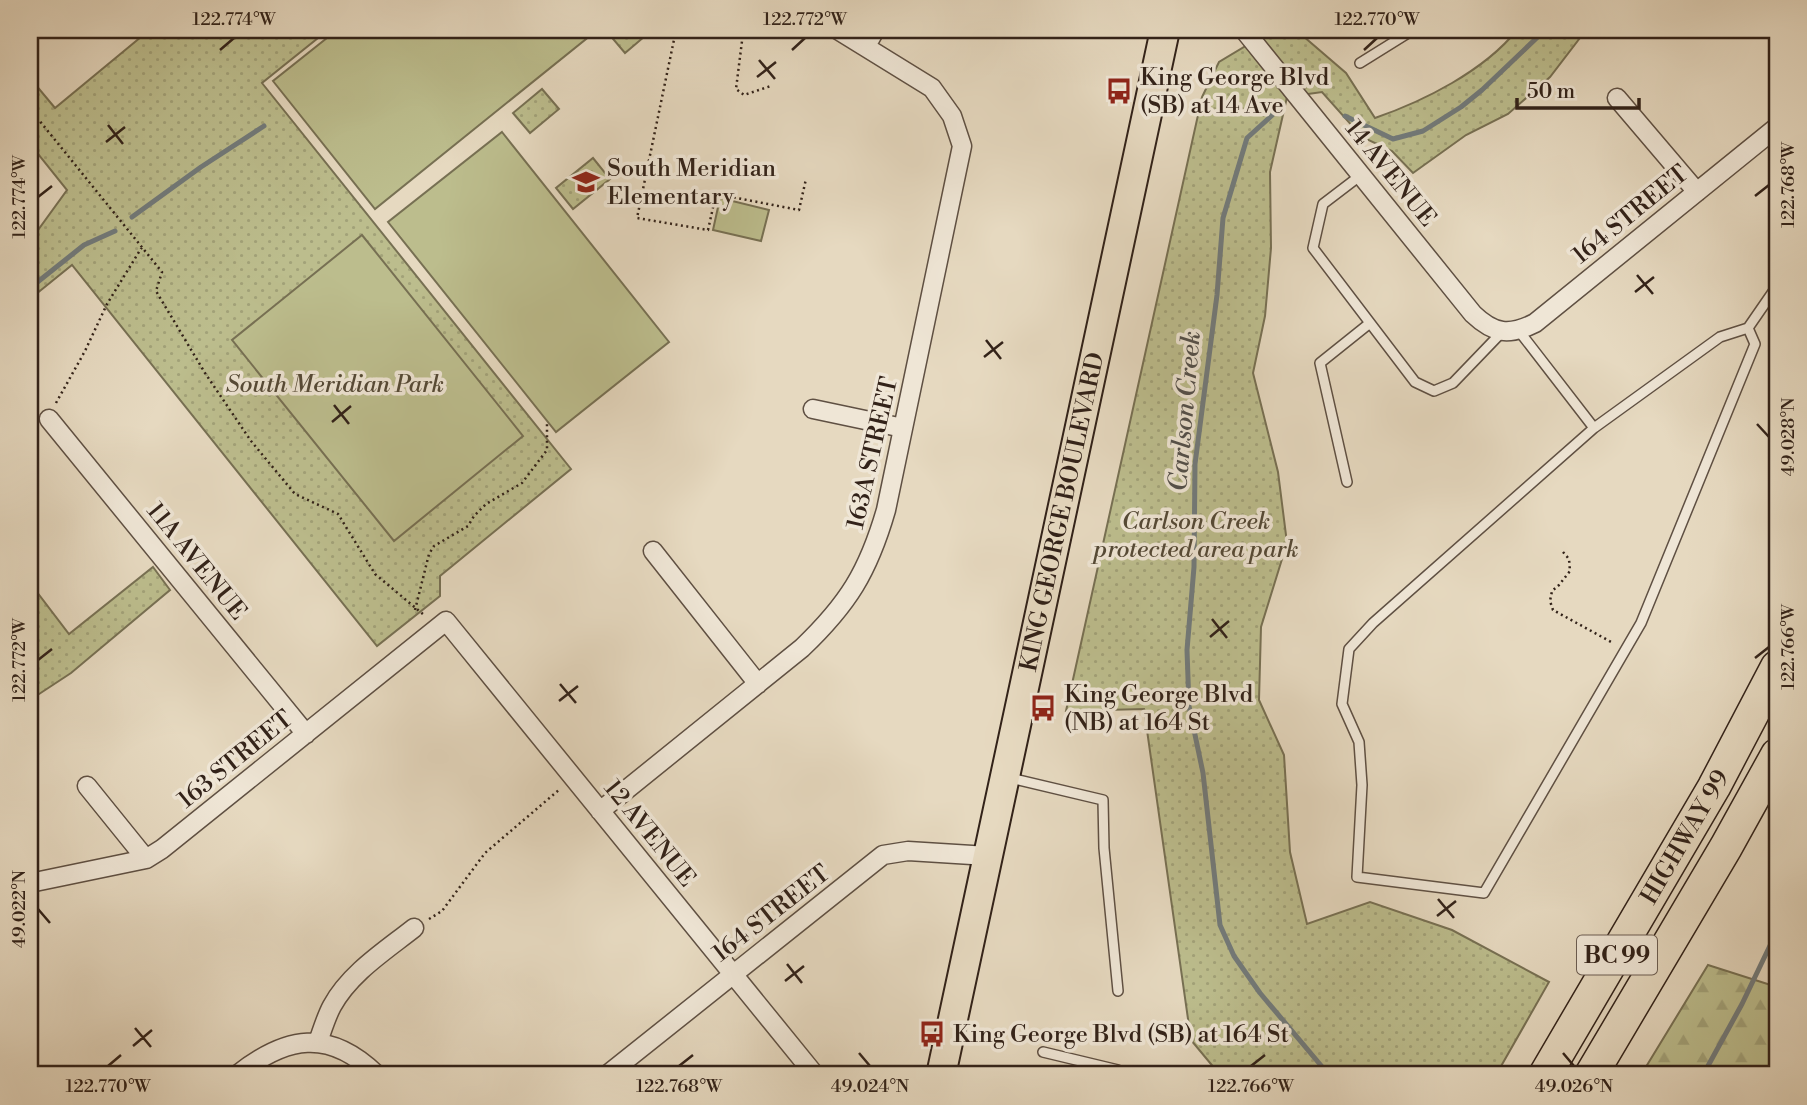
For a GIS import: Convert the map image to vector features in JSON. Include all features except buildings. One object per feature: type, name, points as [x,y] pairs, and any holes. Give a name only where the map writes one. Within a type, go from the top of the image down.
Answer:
[{"type":"highway","name":"HIGHWAY 99","points":[[1545,1075],[1714,787],[1777,667]]},
{"type":"highway","name":"HIGHWAY 99","points":[[1591,1075],[1777,755]]},
{"type":"highway","points":[[1674,935],[1777,778]]},
{"type":"main road","name":"KING GEORGE BOULEVARD","points":[[942,1075],[1165,30]]},
{"type":"street","points":[[838,30],[866,46],[876,30]]},
{"type":"street","name":"14 AVENUE","points":[[1251,34],[1473,314],[1483,324],[1510,331]]},
{"type":"street","name":"163A STREET","points":[[600,811],[802,648],[831,620],[856,586],[875,548],[886,510],[962,146],[952,116],[932,88],[866,46]]},
{"type":"street","points":[[1617,97],[1697,192]]},
{"type":"street","name":"164 STREET","points":[[1510,331],[1535,323],[1777,127]]},
{"type":"street","points":[[813,409],[903,428]]},
{"type":"street","name":"11A AVENUE","points":[[49,419],[306,734]]},
{"type":"street","points":[[653,551],[758,684]]},
{"type":"street","name":"163 STREET","points":[[30,883],[146,859],[162,849],[446,621]]},
{"type":"street","name":"12 AVENUE","points":[[446,621],[815,1075]]},
{"type":"street","points":[[87,786],[146,859]]},
{"type":"street","name":"164 STREET","points":[[607,1075],[883,855],[908,851],[988,856]]},
{"type":"street","points":[[318,1042],[331,1007],[346,986],[364,967],[414,928]]},
{"type":"street","points":[[237,1075],[255,1061],[285,1045],[318,1042],[350,1052],[377,1075]]},
{"type":"lane","points":[[1360,63],[1413,30]]},
{"type":"lane","points":[[1361,174],[1323,204],[1313,248],[1415,382],[1434,391],[1453,383],[1510,331],[1594,429]]},
{"type":"lane","points":[[1748,328],[1755,344],[1641,623],[1484,893],[1357,877],[1362,785],[1359,742],[1342,704],[1349,649],[1373,623],[1594,429],[1720,337],[1748,328],[1777,286]]},
{"type":"lane","points":[[1347,482],[1320,363],[1370,323]]},
{"type":"lane","points":[[1005,776],[1102,800],[1118,991]]},
{"type":"lane","points":[[1043,1052],[1118,1070],[1121,1075]]},
{"type":"path","points":[[151,30],[151,39]]},
{"type":"path","points":[[676,30],[637,218],[708,230],[716,194],[799,210],[806,179]]},
{"type":"path","points":[[730,30],[743,33],[736,89],[744,95],[771,86]]},
{"type":"path","points":[[30,110],[162,272],[156,291],[205,373],[251,441],[295,494],[338,514],[375,574],[415,610],[427,617]]},
{"type":"path","points":[[60,394],[85,351],[107,304],[142,247]]},
{"type":"path","points":[[415,610],[429,554],[434,546],[459,533],[486,504],[522,484],[547,450],[547,421]]},
{"type":"path","points":[[1563,552],[1569,559],[1570,571],[1552,591],[1550,601],[1553,610],[1625,650]]},
{"type":"path","points":[[414,928],[442,911],[485,853],[573,778]]},
{"type":"green space","name":"South Meridian Park","points":[[328,30],[262,83],[571,469],[440,576],[440,596],[377,646],[72,265],[30,299],[30,237],[67,190],[30,144],[30,78],[55,108],[147,32]]},
{"type":"green space","points":[[337,30],[587,30],[591,35],[375,209],[273,81]]},
{"type":"green space","points":[[612,30],[638,30],[644,37],[625,53],[608,33]]},
{"type":"green space","name":"Carlson Creek protected area park","points":[[1517,30],[1586,30],[1550,77],[1508,114],[1466,135],[1413,173],[1392,151],[1362,137],[1322,92],[1287,97],[1270,172],[1271,248],[1265,316],[1253,373],[1278,472],[1287,543],[1261,627],[1259,700],[1284,755],[1290,852],[1307,924],[1370,902],[1452,930],[1549,982],[1496,1075],[1220,1075],[1191,1040],[1144,709],[1066,711],[1202,97],[1219,62],[1264,35],[1303,36],[1346,73],[1375,118],[1452,83],[1488,59]]},
{"type":"green space","points":[[542,89],[559,109],[530,133],[513,113]]},
{"type":"green space","points":[[502,132],[669,342],[556,432],[388,222]]},
{"type":"green space","points":[[593,158],[610,179],[573,209],[556,188]]},
{"type":"green space","points":[[720,198],[769,210],[761,241],[713,230]]},
{"type":"green space","points":[[362,235],[523,436],[394,541],[232,340]]},
{"type":"green space","points":[[153,567],[170,590],[71,673],[30,700],[30,583],[69,634]]},
{"type":"green space","points":[[1708,965],[1777,987],[1777,1075],[1641,1075]]},
{"type":"waterway","name":"Carlson Creek","points":[[1345,116],[1393,139],[1423,131],[1482,90],[1545,30]]},
{"type":"waterway","name":"Carlson Creek","points":[[1280,108],[1247,138],[1223,218],[1217,295],[1195,464],[1194,567],[1187,650],[1189,706],[1203,773],[1220,925],[1234,956],[1260,993],[1329,1075]]},
{"type":"waterway","points":[[132,217],[264,126]]},
{"type":"waterway","points":[[30,288],[84,245],[115,231]]},
{"type":"waterway","points":[[1703,1075],[1742,1004],[1777,931]]},
{"type":"place","name":"King George Blvd (SB) at 14 Ave","points":[[1119,91]]},
{"type":"place","name":"South Meridian Elementary","points":[[586,182]]},
{"type":"place","name":"King George Blvd (NB) at 164 St","points":[[1043,708]]},
{"type":"place","name":"King George Blvd (SB) at 164 St","points":[[932,1034]]}]
